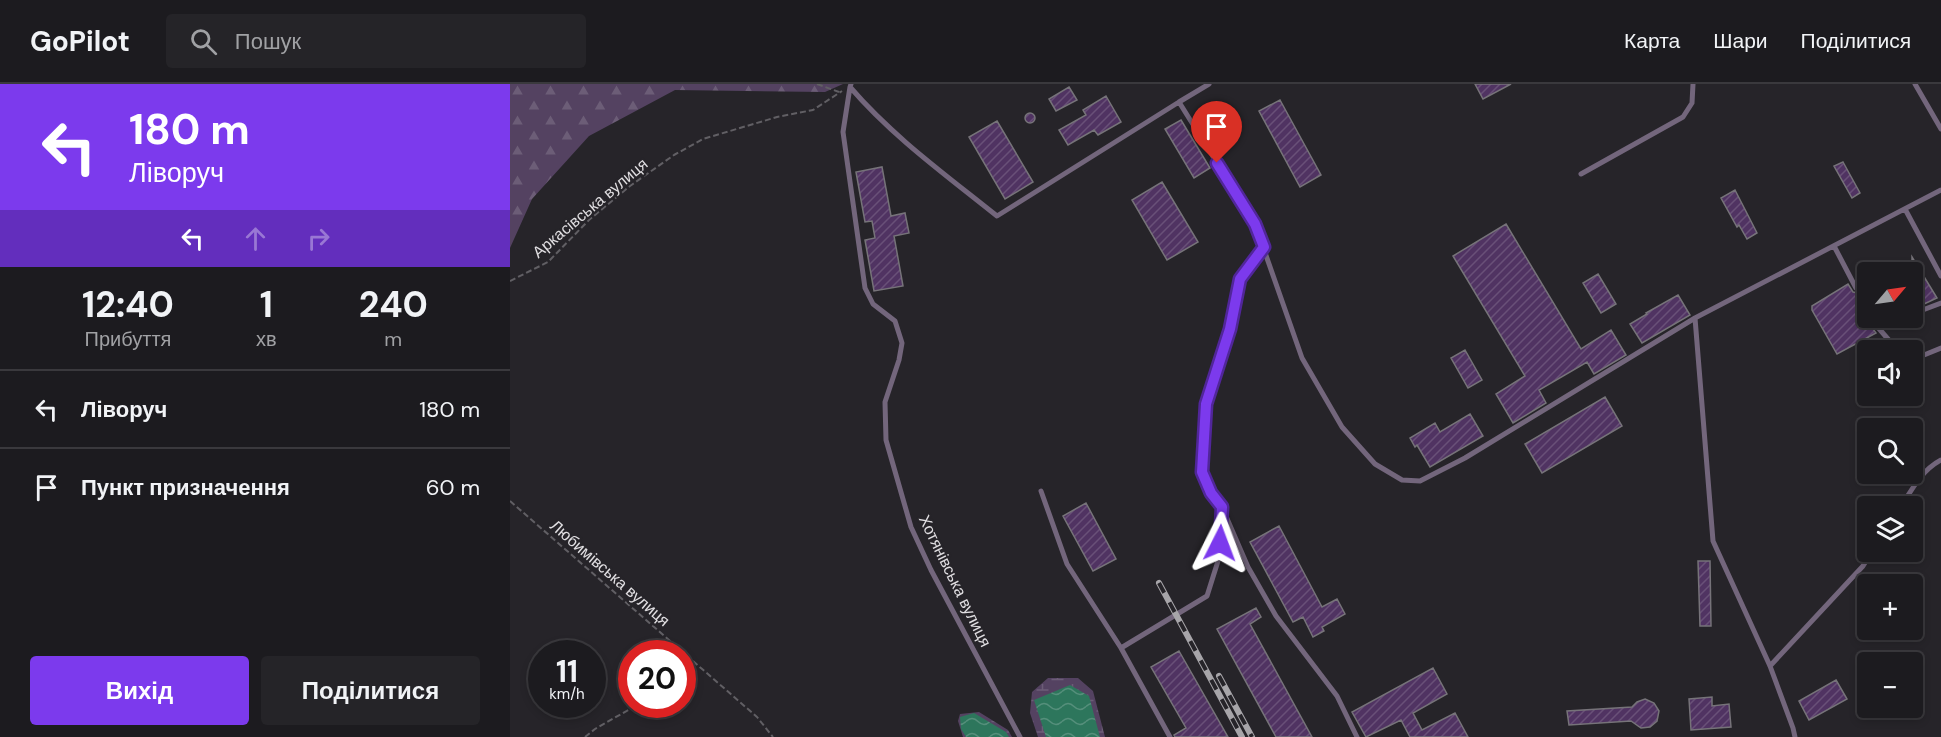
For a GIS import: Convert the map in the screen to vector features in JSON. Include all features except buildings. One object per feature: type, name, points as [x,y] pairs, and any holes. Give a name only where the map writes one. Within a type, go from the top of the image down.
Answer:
[{"type":"lane","points":[[850,86],[873,114],[891,131],[997,216],[1209,84]]},
{"type":"lane","points":[[1581,174],[1683,117],[1692,103],[1693,84]]},
{"type":"lane","points":[[1915,84],[1941,129]]},
{"type":"lane","name":"Хотянівська вулиця","points":[[850,86],[843,132],[866,288],[873,304],[895,321],[902,343],[899,360],[885,402],[886,440],[911,527],[931,570],[1020,737]]},
{"type":"lane","points":[[1179,102],[1255,224],[1302,358],[1342,427],[1375,464],[1402,480],[1420,481],[1465,458],[1695,318],[1941,190]]},
{"type":"lane","points":[[1905,209],[1941,276]]},
{"type":"lane","points":[[1834,246],[1856,288]]},
{"type":"lane","points":[[1264,247],[1240,279],[1230,329],[1206,404],[1202,472],[1211,493],[1222,507],[1248,567],[1275,616],[1337,696],[1357,737]]},
{"type":"lane","points":[[1923,310],[1941,303]]},
{"type":"lane","points":[[1695,318],[1713,541],[1770,666],[1795,737]]},
{"type":"lane","points":[[1878,328],[1889,340]]},
{"type":"lane","points":[[1923,355],[1941,348]]},
{"type":"lane","points":[[1908,496],[1931,465],[1941,460]]},
{"type":"lane","points":[[1041,491],[1067,564],[1121,648],[1170,737]]},
{"type":"lane","points":[[1121,648],[1207,596],[1218,561],[1222,507]]},
{"type":"lane","points":[[1770,666],[1866,562]]},
{"type":"path","points":[[817,84],[839,92]]},
{"type":"path","name":"Аркасівська вулиця","points":[[510,281],[548,262],[597,213],[674,155],[703,139],[777,117],[813,110],[850,86]]},
{"type":"path","name":"Любимівська вулиця","points":[[510,501],[669,640]]},
{"type":"path","name":"Любимівська вулиця","points":[[696,664],[757,717],[773,737]]},
{"type":"path","points":[[585,737],[618,716]]},
{"type":"path","points":[[591,737],[596,729]]},
{"type":"green space","points":[[510,84],[843,84],[825,92],[675,90],[589,136],[532,199],[510,248]]},
{"type":"green space","points":[[1048,678],[1078,678],[1093,691],[1105,737],[1038,737],[1030,713],[1032,692]]},
{"type":"green space","points":[[979,712],[1008,730],[1012,737],[963,737],[958,721],[960,714]]},
{"type":"water","points":[[1070,685],[1089,696],[1100,737],[1046,737],[1034,700]]},
{"type":"water","points":[[974,713],[1006,732],[1009,737],[966,737],[961,729],[960,717]]},
{"type":"railway","points":[[1159,583],[1242,737]]},
{"type":"railway","points":[[1219,676],[1252,737]]},
{"type":"route","points":[[1217,163],[1255,224],[1264,247],[1240,279],[1230,329],[1206,404],[1202,472],[1211,493],[1222,507],[1220,543]]}]
